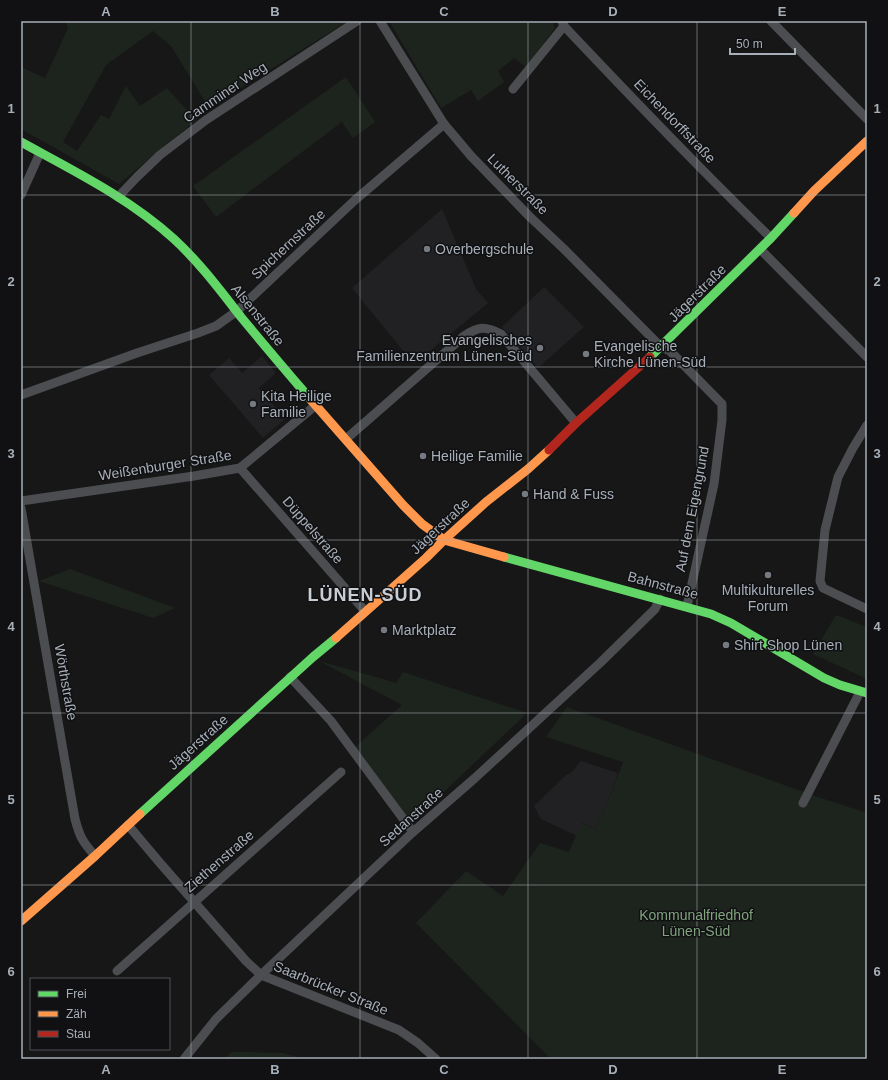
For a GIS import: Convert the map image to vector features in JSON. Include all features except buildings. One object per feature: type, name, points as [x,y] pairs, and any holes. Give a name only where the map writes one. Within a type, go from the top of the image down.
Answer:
[{"type":"street","name":"Camminer Weg","points":[[118,197],[160,155],[206,120],[357,21]]},
{"type":"street","name":"Lutherstraße","points":[[380,21],[444,124],[471,156],[495,182],[662,347]]},
{"type":"street","points":[[771,21],[867,119]]},
{"type":"street","points":[[513,89],[563,23]]},
{"type":"street","name":"Eichendorffstraße","points":[[563,23],[771,238]]},
{"type":"street","name":"Spichernstraße","points":[[21,395],[216,326],[237,311],[355,200],[444,124]]},
{"type":"street","name":"Alsenstraße","points":[[21,142],[118,197],[144,215],[185,250],[316,405],[414,517],[429,531],[444,540]]},
{"type":"street","name":"Jägerstraße","points":[[21,921],[95,856],[290,677],[426,558],[486,502],[540,458],[576,423],[662,347],[771,238],[814,191],[865,146]]},
{"type":"street","points":[[21,195],[40,152]]},
{"type":"street","points":[[760,249],[867,357]]},
{"type":"street","points":[[346,439],[464,336],[473,330],[482,327],[492,329],[501,334],[576,423]]},
{"type":"street","name":"Auf dem Eigengrund","points":[[662,347],[670,351],[722,404],[722,420],[714,484],[687,606]]},
{"type":"street","name":"Weißenburger Straße","points":[[21,501],[240,468],[316,405]]},
{"type":"street","points":[[867,425],[838,477],[825,530],[820,580],[823,588],[867,609]]},
{"type":"street","name":"Düppelstraße","points":[[240,468],[365,611]]},
{"type":"street","name":"Wörthstraße","points":[[21,508],[75,819],[78,833],[95,856]]},
{"type":"street","name":"Bahnstraße","points":[[444,540],[700,610],[719,617],[824,678],[840,686],[863,692],[803,803]]},
{"type":"street","name":"Sedanstraße","points":[[184,1059],[216,1019],[261,975],[413,832],[475,778],[601,662],[652,613],[658,606],[660,599]]},
{"type":"street","points":[[290,677],[330,721],[413,832]]},
{"type":"street","name":"Ziethenstraße","points":[[116,971],[341,772]]},
{"type":"street","name":"Saarbrücker Straße","points":[[128,825],[246,961],[261,975],[399,1030],[436,1059]]},
{"type":"shaded area","name":"Overbergschule","points":[[442,209],[476,289],[488,303],[414,364],[352,288]]},
{"type":"shaded area","name":"Evangelisches Familienzentrum Lünen-Süd","points":[[544,287],[584,327],[538,368],[502,327]]},
{"type":"shaded area","name":"Kita Heilige Familie","points":[[262,356],[276,373],[259,388],[285,419],[263,438],[209,375],[229,358],[242,373]]},
{"type":"shaded area","points":[[581,761],[618,773],[607,803],[595,829],[582,823],[577,836],[541,819],[534,806],[566,775],[572,772]]},
{"type":"green space","points":[[66,21],[348,21],[209,108],[171,46],[153,31],[106,65],[63,142],[77,151],[101,115],[109,119],[126,86],[140,106],[167,88],[196,120],[119,184],[21,129],[21,67],[45,78],[68,28]]},
{"type":"green space","points":[[389,21],[552,21],[555,28],[526,67],[514,58],[498,71],[504,82],[478,101],[471,90],[441,108]]},
{"type":"green space","points":[[346,77],[375,122],[353,138],[342,122],[216,217],[193,186]]},
{"type":"green space","points":[[70,569],[175,608],[153,618],[39,581]]},
{"type":"green space","points":[[836,615],[867,627],[867,679],[813,654]]},
{"type":"green space","points":[[319,661],[396,683],[403,672],[527,713],[410,824],[354,748],[402,705]]},
{"type":"green space","name":"Kommunalfriedhof Lünen-Süd","points":[[567,707],[812,795],[867,813],[867,1059],[551,1059],[416,923],[466,871],[503,896],[540,843],[569,852],[581,823],[595,829],[623,762],[546,737]]},
{"type":"green space","points":[[232,1052],[282,1053],[305,1059],[224,1059]]},
{"type":"traffic: fast","points":[[21,142],[120,198],[157,224],[174,239],[201,267],[311,400]]},
{"type":"traffic: fast","points":[[650,357],[771,238],[794,213]]},
{"type":"traffic: fast","points":[[504,557],[711,614],[731,623],[824,678],[840,685],[867,693]]},
{"type":"traffic: fast","points":[[140,814],[313,657],[336,638]]},
{"type":"traffic: slow","points":[[794,213],[814,191],[867,141]]},
{"type":"traffic: slow","points":[[311,400],[403,505],[422,524],[444,540],[504,557]]},
{"type":"traffic: slow","points":[[336,638],[486,502],[528,469],[549,450]]},
{"type":"traffic: slow","points":[[21,921],[140,814]]},
{"type":"traffic: jam","points":[[549,450],[576,423],[650,357]]},
{"type":"place","name":"Overbergschule","points":[[427,249]]},
{"type":"place","name":"Evangelisches Familienzentrum Lünen-Süd","points":[[540,348]]},
{"type":"place","name":"Evangelische Kirche Lünen-Süd","points":[[586,354]]},
{"type":"place","name":"Kita Heilige Familie","points":[[253,404]]},
{"type":"place","name":"Heilige Familie","points":[[423,456]]},
{"type":"place","name":"Hand & Fuss","points":[[525,494]]},
{"type":"place","name":"Multikulturelles Forum","points":[[768,575]]},
{"type":"place","name":"Marktplatz","points":[[384,630]]},
{"type":"place","name":"Shirt Shop Lünen","points":[[726,645]]},
{"type":"district","name":"LÜNEN-SÜD","points":[[365,595]]}]
